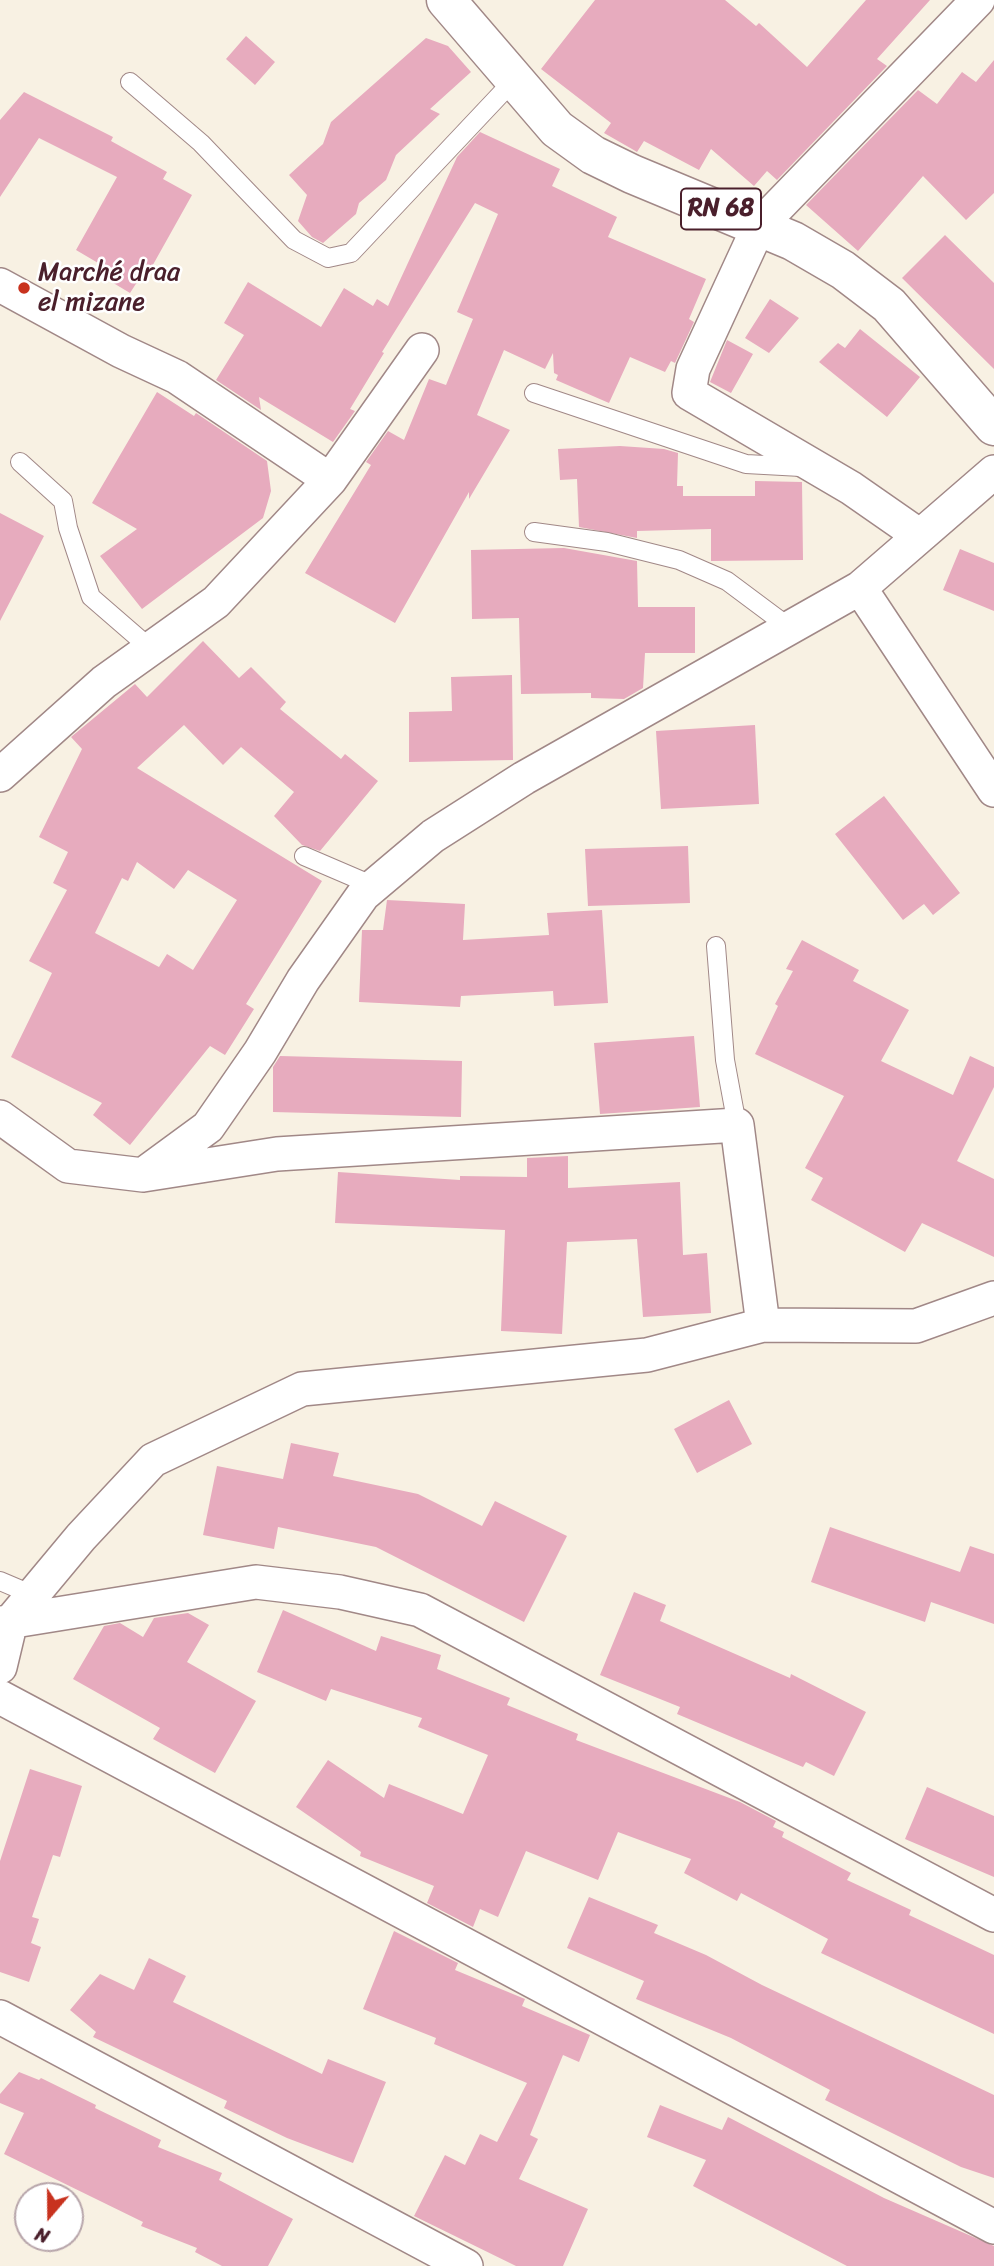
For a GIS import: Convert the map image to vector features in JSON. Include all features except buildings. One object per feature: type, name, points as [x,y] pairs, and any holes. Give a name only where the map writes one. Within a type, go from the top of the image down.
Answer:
[{"type":"main road","name":"RN 68","points":[[446,0],[557,129],[593,155],[759,226],[843,270],[889,305],[992,420]]},
{"type":"street","points":[[920,536],[851,488],[689,393],[693,369],[759,226],[978,0]]},
{"type":"street","points":[[0,285],[121,352],[177,377],[330,480]]},
{"type":"street","points":[[0,775],[104,682],[216,602],[330,480],[422,350]]},
{"type":"street","points":[[143,1175],[208,1127],[321,954],[363,895],[433,836],[524,778],[860,589],[994,472]]},
{"type":"street","points":[[860,589],[994,790]]},
{"type":"street","points":[[0,1117],[68,1166],[143,1175],[277,1154],[737,1125],[763,1325]]},
{"type":"street","points":[[0,1667],[6,1623],[33,1595],[80,1537],[153,1460],[302,1389],[648,1355],[763,1325],[916,1326],[994,1298]]},
{"type":"street","points":[[6,1623],[256,1582],[340,1592],[419,1610],[994,1915]]},
{"type":"street","points":[[0,1697],[994,2227]]},
{"type":"street","points":[[0,2017],[466,2266]]},
{"type":"lane","points":[[130,82],[201,143],[294,240],[328,258],[351,253],[514,80]]},
{"type":"lane","points":[[534,393],[746,464],[815,467]]},
{"type":"lane","points":[[20,462],[63,501],[68,528],[91,597],[151,649]]},
{"type":"lane","points":[[534,532],[607,542],[679,560],[727,581],[790,628]]},
{"type":"lane","points":[[304,856],[374,886]]},
{"type":"lane","points":[[716,946],[725,1060],[737,1125]]},
{"type":"lane","points":[[0,1581],[33,1595]]},
{"type":"place","name":"Marché draa el mizane","points":[[24,288]]}]
